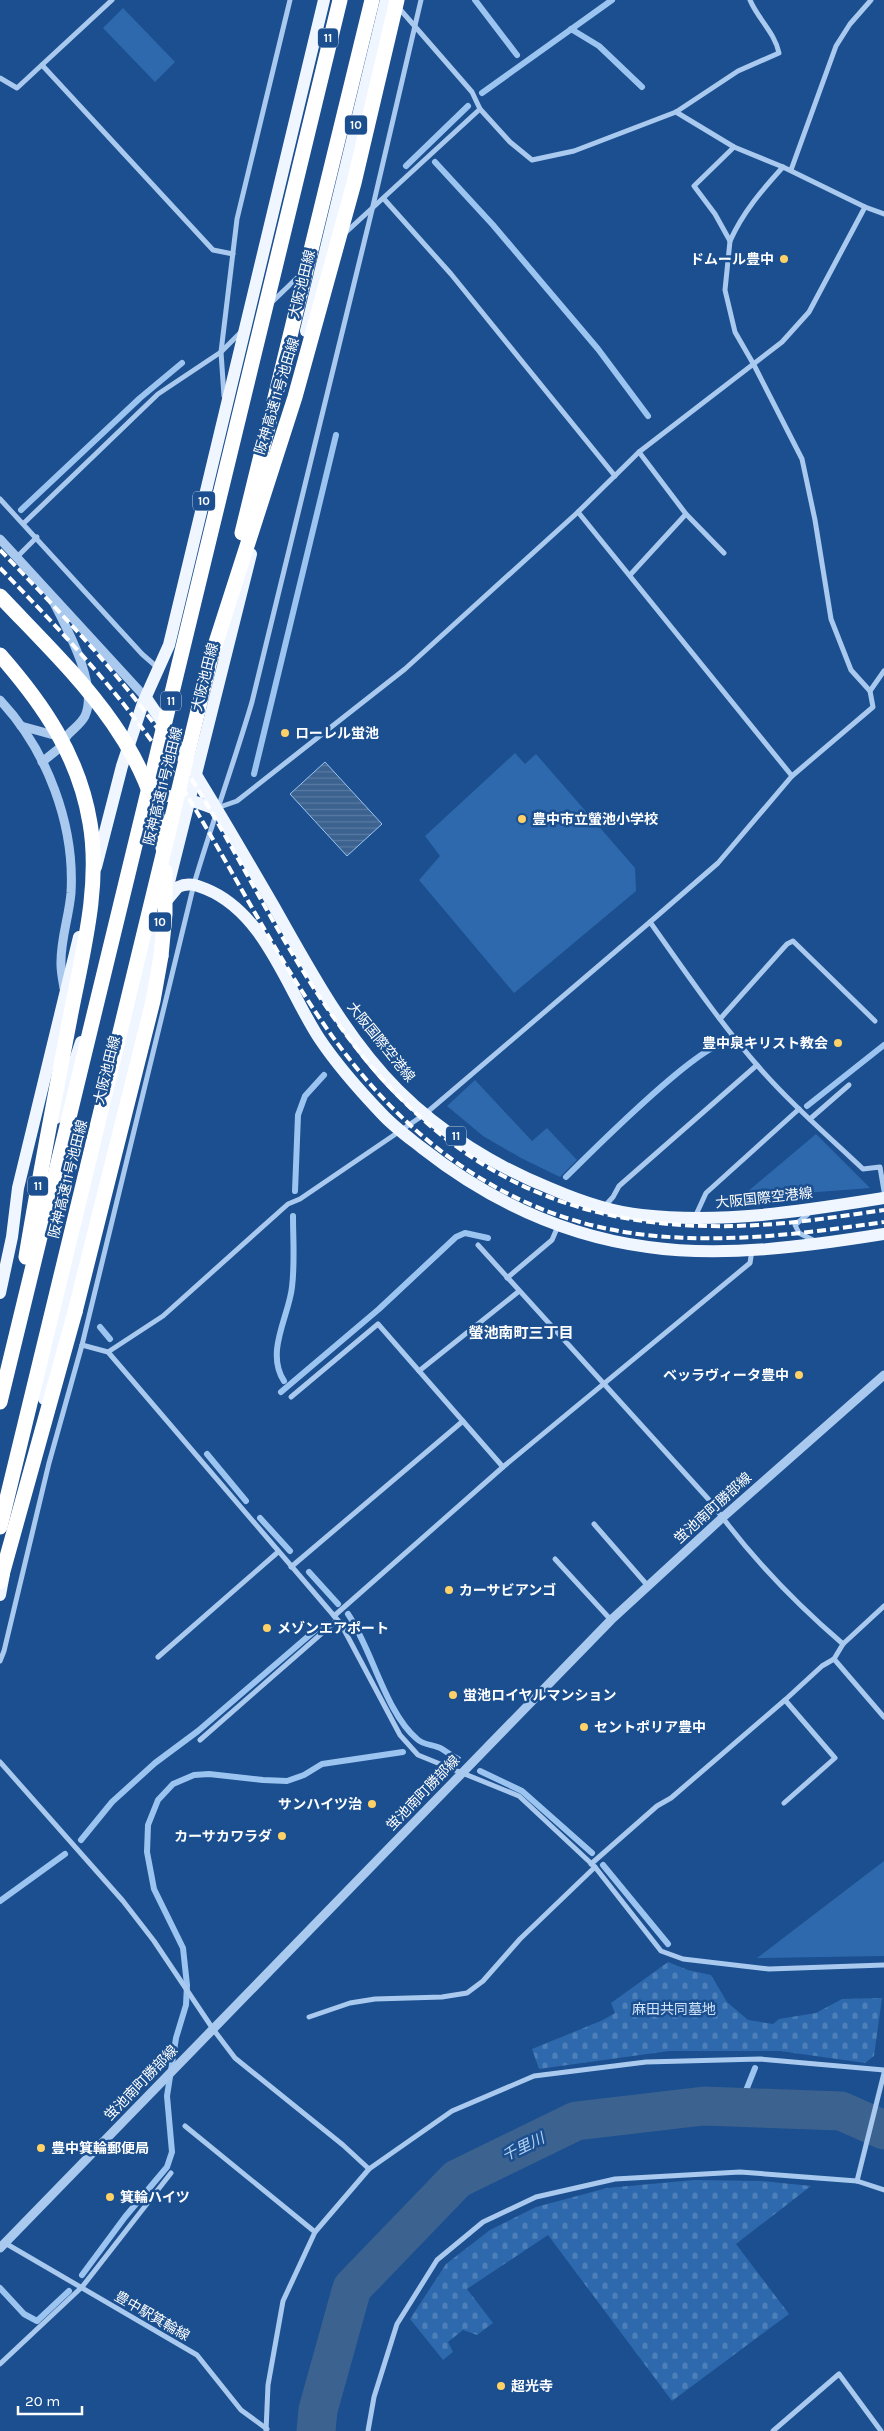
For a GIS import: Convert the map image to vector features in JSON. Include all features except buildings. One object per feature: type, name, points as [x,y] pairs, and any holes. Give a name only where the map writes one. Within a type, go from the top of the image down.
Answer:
[{"type":"highway","name":"阪神高速11号池田線","points":[[322,76],[334,0]]},
{"type":"highway","name":"阪神高速11号池田線","points":[[0,1402],[340,0]]},
{"type":"highway","name":"11","points":[[210,661],[372,0]]},
{"type":"highway","name":"阪神高速11号池田線","points":[[0,1527],[210,661],[295,396],[354,184],[397,0]]},
{"type":"highway","points":[[0,596],[79,682],[112,721],[127,743],[144,775],[161,834],[166,876],[166,914],[162,956],[153,1001],[73,1322],[0,1582]]},
{"type":"highway","name":"11","points":[[0,655],[42,707],[59,733],[73,763],[90,823],[93,859],[86,937],[36,1195],[10,1363]]},
{"type":"main road","name":"10","points":[[0,1293],[12,1237],[18,1188],[122,766],[146,698],[169,645],[324,0]]},
{"type":"main road","name":"大阪池田線","points":[[0,1595],[62,1321],[386,0]]},
{"type":"main road","name":"大阪国際空港線","points":[[146,698],[197,775],[335,1008],[398,1090],[425,1114],[482,1155],[528,1180],[604,1207],[640,1215],[694,1219],[753,1217],[884,1198]]},
{"type":"main road","points":[[18,1188],[32,1178],[37,1171],[63,1097],[86,1027],[144,810],[149,802],[157,797],[166,796],[216,809]]},
{"type":"main road","points":[[162,913],[171,893],[178,887],[194,884]]},
{"type":"main road","name":"11","points":[[194,884],[224,898],[254,928],[325,1047],[382,1115],[456,1174],[498,1198],[558,1226],[608,1240],[649,1248],[752,1250],[831,1242],[884,1234]]},
{"type":"street","points":[[0,78],[17,88],[110,0]]},
{"type":"street","points":[[225,414],[221,352],[238,219],[290,0]]},
{"type":"street","points":[[392,0],[472,92],[480,109],[510,142],[532,160],[574,151],[676,112],[738,71],[779,53],[776,41],[758,17],[750,0]]},
{"type":"street","points":[[0,1661],[49,1463],[82,1345],[194,884],[216,809],[238,749],[252,702],[372,210],[421,0]]},
{"type":"street","points":[[791,170],[836,46],[850,24],[871,0]]},
{"type":"street","points":[[42,65],[213,250],[233,254]]},
{"type":"street","points":[[24,524],[158,394],[221,352],[326,250],[372,210],[480,109]]},
{"type":"street","points":[[676,112],[734,147],[791,170],[865,207],[884,213]]},
{"type":"street","points":[[730,241],[715,214],[694,186],[734,147]]},
{"type":"street","points":[[108,1352],[163,1316],[288,1204],[300,1199],[402,1132],[425,1114],[718,862],[792,776],[873,707],[870,691],[851,670],[831,620],[815,520],[802,459],[735,332],[725,290],[730,241],[745,213],[783,167]]},
{"type":"street","points":[[384,199],[451,274],[615,476]]},
{"type":"street","points":[[216,809],[238,801],[405,669],[578,512],[639,452],[782,342],[809,312],[865,207]]},
{"type":"street","points":[[639,452],[686,514],[724,552]]},
{"type":"street","points":[[0,499],[37,537],[142,654],[159,669]]},
{"type":"street","points":[[578,512],[792,776]]},
{"type":"street","points":[[630,575],[686,514]]},
{"type":"street","points":[[17,557],[37,537]]},
{"type":"street","points":[[0,539],[146,698]]},
{"type":"street","points":[[42,762],[62,746],[64,738],[84,717],[88,694],[87,684],[69,633],[48,590]]},
{"type":"street","points":[[870,691],[884,671]]},
{"type":"street","points":[[0,700],[21,726],[42,762],[56,794],[71,859],[69,915],[61,965],[65,996]]},
{"type":"street","points":[[21,726],[64,738]]},
{"type":"street","points":[[650,922],[720,1019],[757,1065],[799,1109],[863,1169],[882,1165],[884,1191]]},
{"type":"street","points":[[720,1019],[787,944],[793,941],[875,1021]]},
{"type":"street","points":[[604,1207],[613,1197],[619,1186],[757,1065]]},
{"type":"street","points":[[810,1119],[849,1085]]},
{"type":"street","points":[[694,1219],[706,1193],[799,1109]]},
{"type":"street","points":[[822,1208],[802,1217],[795,1225],[799,1233],[811,1240],[831,1242]]},
{"type":"street","points":[[507,1278],[552,1240],[558,1226]]},
{"type":"street","points":[[478,1245],[518,1292],[711,1502],[722,1518],[795,1602],[843,1644]]},
{"type":"street","points":[[200,1740],[504,1467],[750,1263],[752,1250]]},
{"type":"street","points":[[419,1371],[518,1292]]},
{"type":"street","points":[[291,1397],[378,1324],[504,1467]]},
{"type":"street","points":[[82,1345],[108,1352],[336,1618],[400,1735],[418,1755],[519,1796],[593,1866],[662,1951],[676,1956],[769,1969],[884,1965]]},
{"type":"street","name":"蛍池南町勝部線","points":[[3,2245],[611,1620],[722,1518],[884,1375]]},
{"type":"street","points":[[291,1567],[463,1421]]},
{"type":"street","points":[[594,1524],[648,1586]]},
{"type":"street","points":[[158,1657],[278,1552]]},
{"type":"street","points":[[555,1558],[611,1620]]},
{"type":"street","points":[[308,2017],[350,2003],[375,1999],[442,1997],[467,1993],[483,1981],[520,1940],[593,1866],[657,1806],[683,1788],[822,1666],[834,1659],[843,1644],[884,1606]]},
{"type":"street","points":[[834,1659],[884,1717]]},
{"type":"street","points":[[784,1803],[835,1758],[785,1700]]},
{"type":"street","points":[[0,1762],[123,1901],[154,1941],[213,2029],[235,2058],[344,2145],[369,2169]]},
{"type":"street","points":[[267,2430],[268,2385],[283,2300],[315,2232],[369,2169],[452,2111],[534,2076],[646,2062],[760,2059],[884,2071],[857,2181]]},
{"type":"street","points":[[185,2126],[315,2232]]},
{"type":"street","points":[[368,2431],[374,2398],[397,2324],[437,2260],[484,2222],[536,2197],[615,2179],[740,2172],[857,2181],[884,2190]]},
{"type":"street","points":[[0,2364],[82,2287],[171,2173]]},
{"type":"street","name":"豊中駅箕輪線","points":[[3,2245],[82,2287],[197,2355],[241,2410],[267,2430]]},
{"type":"street","points":[[773,2431],[839,2374],[881,2431]]},
{"type":"green space","points":[[123,8],[175,62],[155,82],[103,28]]},
{"type":"green space","points":[[515,753],[525,764],[536,754],[635,868],[636,891],[514,993],[419,880],[440,856],[425,836]]},
{"type":"green space","points":[[475,1080],[532,1141],[547,1128],[577,1160],[560,1177],[521,1158],[483,1136],[447,1106]]},
{"type":"green space","points":[[816,1134],[870,1188],[740,1198]]},
{"type":"green space","points":[[884,1861],[884,1956],[757,1958]]},
{"type":"green space","name":"麻田共同墓地","points":[[668,1962],[688,1970],[711,1975],[727,2002],[748,2020],[773,2024],[779,2019],[816,2013],[842,1999],[882,1998],[874,2056],[865,2063],[780,2051],[669,2051],[539,2069],[532,2049],[603,2020],[615,2013],[611,2003]]},
{"type":"green space","points":[[694,2180],[762,2181],[811,2186],[736,2244],[789,2314],[672,2401],[548,2235],[467,2289],[493,2323],[477,2335],[463,2330],[448,2342],[453,2352],[443,2360],[410,2319],[446,2264],[490,2230],[536,2207],[607,2188]]},
{"type":"shaded area","points":[[325,762],[382,824],[347,856],[290,794]]},
{"type":"waterway","points":[[475,0],[517,55]]},
{"type":"waterway","points":[[482,93],[612,0]]},
{"type":"waterway","points":[[571,29],[599,46],[642,87]]},
{"type":"waterway","points":[[406,166],[468,106]]},
{"type":"waterway","points":[[435,162],[493,225],[598,349],[648,416]]},
{"type":"waterway","points":[[21,510],[140,398],[182,363]]},
{"type":"waterway","points":[[254,774],[336,435]]},
{"type":"waterway","points":[[566,1177],[670,1079],[712,1048],[725,1044]]},
{"type":"waterway","points":[[807,1106],[884,1045]]},
{"type":"waterway","points":[[295,1191],[298,1115],[305,1096],[324,1075]]},
{"type":"waterway","points":[[284,1381],[279,1370],[277,1346],[292,1287],[294,1260],[293,1216]]},
{"type":"waterway","points":[[281,1392],[379,1309],[456,1237],[465,1233],[488,1238]]},
{"type":"waterway","points":[[100,1327],[110,1339]]},
{"type":"waterway","points":[[207,1454],[246,1501]]},
{"type":"waterway","points":[[260,1518],[290,1551]]},
{"type":"waterway","points":[[309,1572],[338,1604]]},
{"type":"waterway","points":[[348,1614],[357,1628],[387,1697],[406,1727],[420,1741],[439,1747],[458,1759]]},
{"type":"waterway","points":[[81,1840],[112,1802],[155,1763],[198,1731],[319,1627]]},
{"type":"waterway","points":[[82,2275],[125,2217],[167,2167],[172,2152],[167,2096],[176,2038],[186,2005],[187,1985],[183,1948],[154,1889],[147,1852],[148,1825],[158,1800],[173,1784],[194,1775],[209,1774],[287,1781],[304,1775],[322,1764],[403,1752]]},
{"type":"waterway","points":[[480,1771],[522,1791],[592,1853]]},
{"type":"waterway","points":[[0,1901],[65,1854]]},
{"type":"waterway","points":[[603,1865],[668,1944]]},
{"type":"waterway","points":[[739,2108],[755,2068]]},
{"type":"waterway","name":"千里川","points":[[316,2431],[318,2410],[352,2288],[457,2179],[576,2121],[704,2106],[841,2111],[884,2130]]},
{"type":"waterway","points":[[0,2288],[24,2314],[37,2321],[69,2291]]},
{"type":"railway","points":[[0,550],[95,651],[160,732],[200,792],[311,984],[373,1069],[417,1114],[464,1152],[515,1182],[569,1204],[627,1218],[690,1225],[758,1225],[805,1221],[884,1210]]},
{"type":"railway","points":[[0,568],[110,687],[149,738],[188,797],[302,992],[354,1065],[388,1104],[425,1138],[465,1168],[508,1194],[554,1214],[603,1228],[656,1236],[742,1238],[827,1230],[884,1222]]},
{"type":"place","name":"ドムール豊中","points":[[784,259]]},
{"type":"place","name":"ローレル蛍池","points":[[285,733]]},
{"type":"place","name":"豊中市立螢池小学校","points":[[522,819]]},
{"type":"place","name":"豊中泉キリスト教会","points":[[838,1043]]},
{"type":"place","name":"ベッラヴィータ豊中","points":[[799,1375]]},
{"type":"place","name":"カーサビアンゴ","points":[[449,1590]]},
{"type":"place","name":"メゾンエアポート","points":[[267,1628]]},
{"type":"place","name":"蛍池ロイヤルマンション","points":[[453,1695]]},
{"type":"place","name":"セントポリア豊中","points":[[584,1727]]},
{"type":"place","name":"サンハイツ治","points":[[372,1804]]},
{"type":"place","name":"カーサカワラダ","points":[[282,1836]]},
{"type":"place","name":"豊中箕輪郵便局","points":[[41,2148]]},
{"type":"place","name":"箕輪ハイツ","points":[[110,2197]]},
{"type":"place","name":"超光寺","points":[[501,2386]]},
{"type":"district","name":"螢池南町三丁目","points":[[521,1333]]}]
